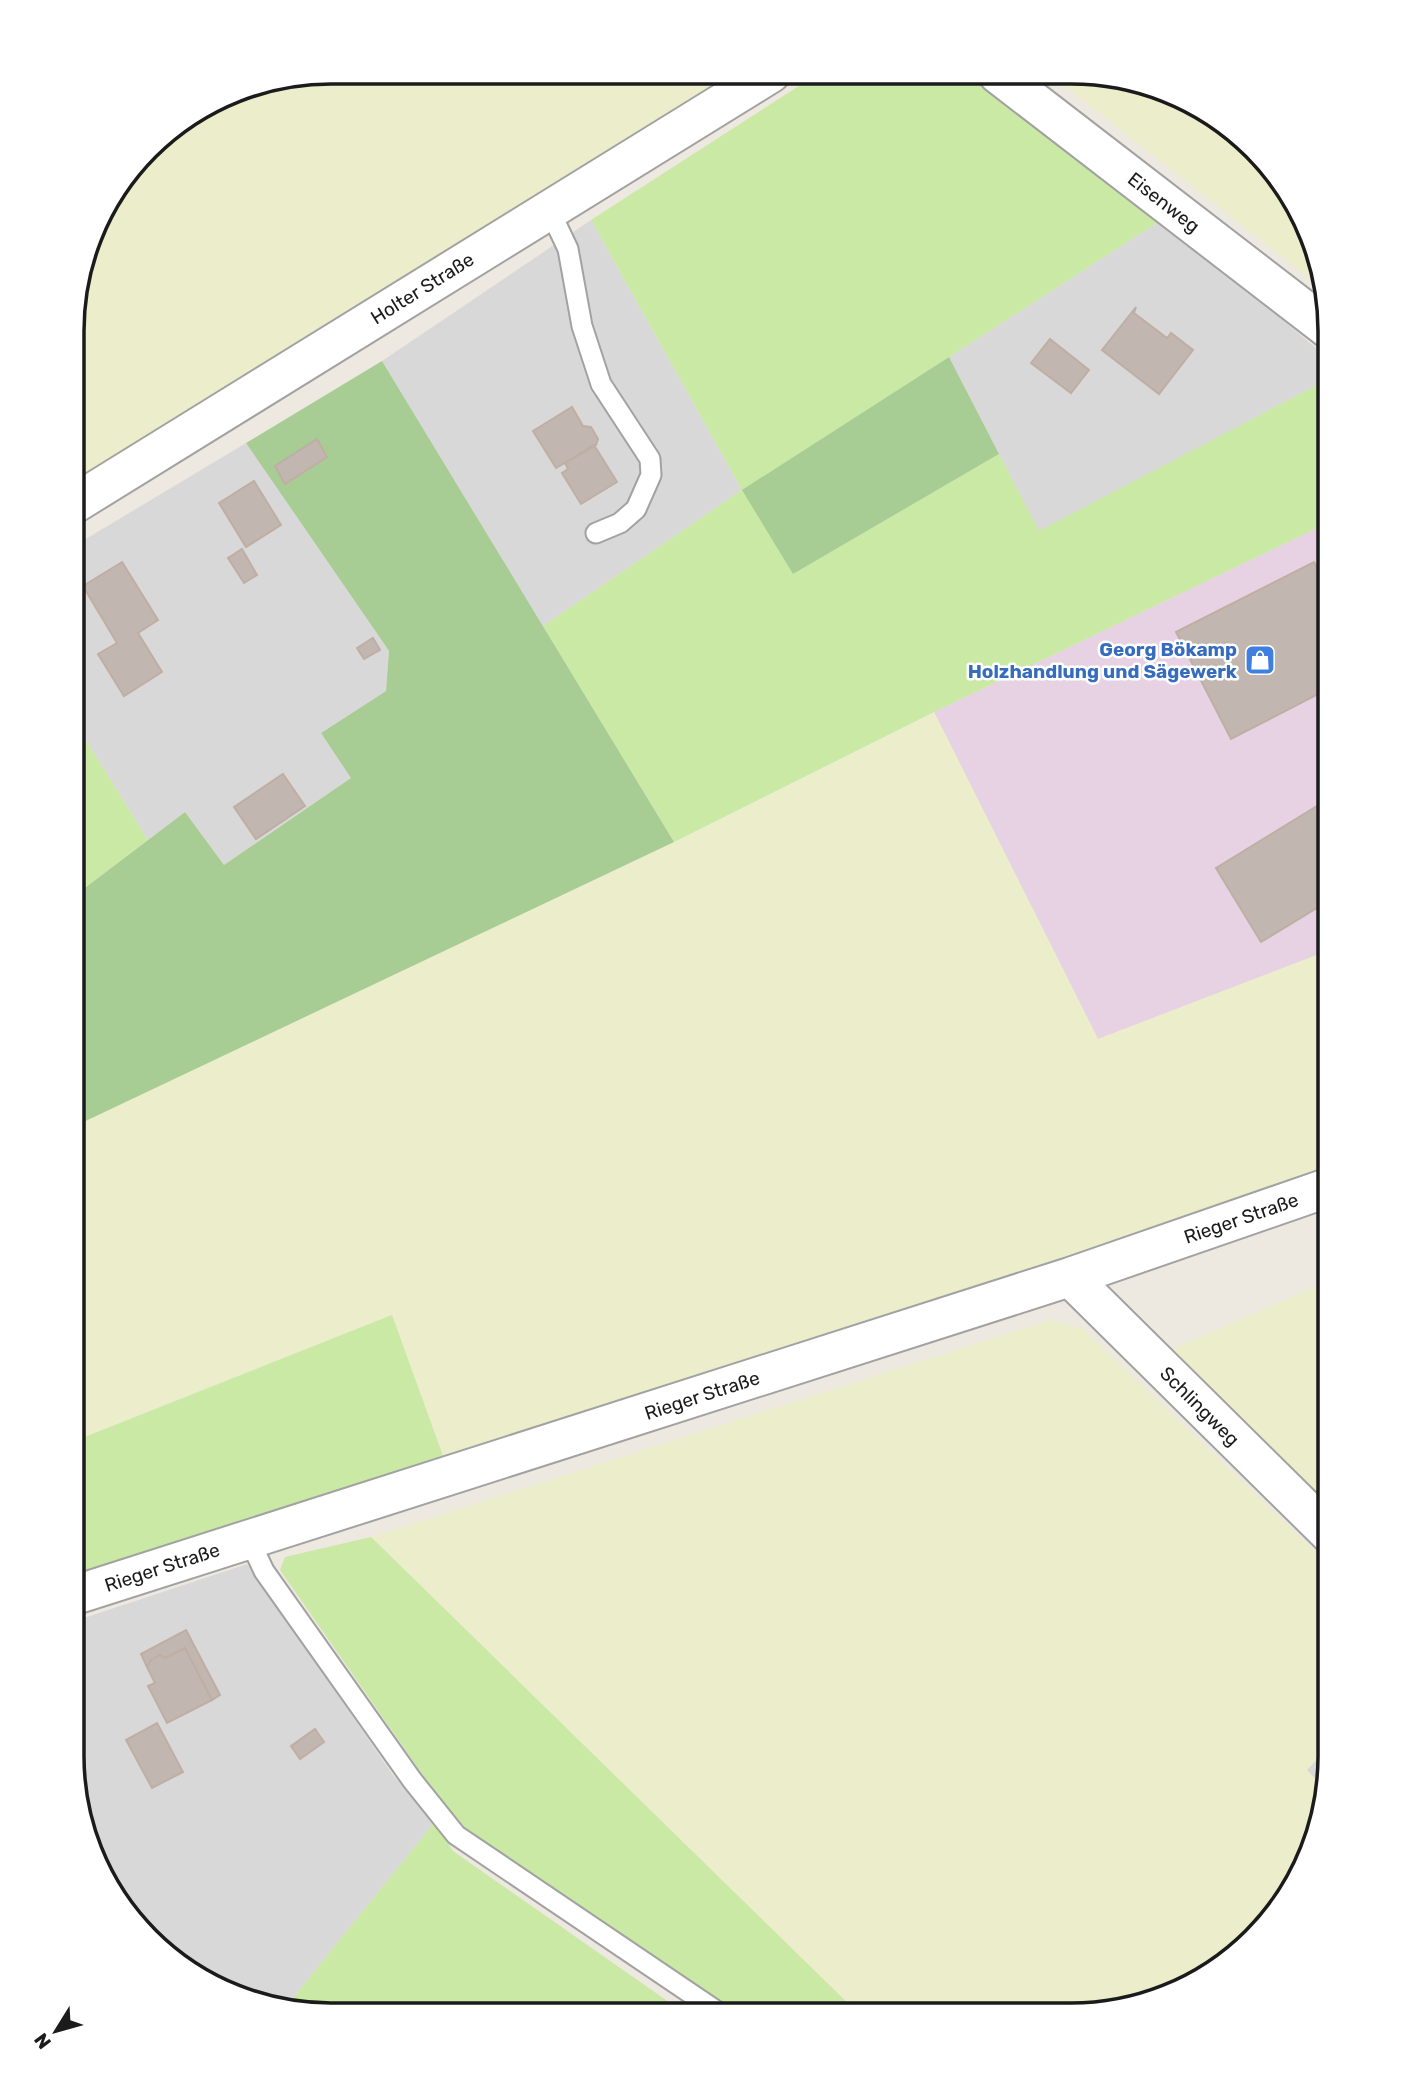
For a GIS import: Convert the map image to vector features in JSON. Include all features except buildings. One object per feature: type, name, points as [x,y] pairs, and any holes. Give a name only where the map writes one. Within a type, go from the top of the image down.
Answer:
[{"type":"street","name":"Holter Straße","points":[[84,498],[752,84]]},
{"type":"street","name":"Eisenweg","points":[[1011,84],[1317,320]]},
{"type":"street","name":"Rieger Straße","points":[[84,1592],[1070,1277],[1317,1191]]},
{"type":"street","name":"Schlingweg","points":[[1070,1277],[1317,1521]]},
{"type":"lane","points":[[549,209],[568,249],[582,326],[601,384],[650,458],[651,475],[636,509],[620,523],[596,533]]},
{"type":"lane","points":[[249,1539],[272,1582],[412,1780],[456,1835],[706,2003]]},
{"type":"shaded area","points":[[1163,219],[1318,350],[1318,384],[1039,532],[949,357]]},
{"type":"shaded area","points":[[591,220],[742,490],[543,626],[382,361]]},
{"type":"shaded area","points":[[246,443],[389,651],[386,691],[321,733],[352,778],[224,865],[185,812],[148,840],[84,738],[84,540]]},
{"type":"shaded area","points":[[1318,528],[1318,955],[1098,1039],[934,712]]},
{"type":"shaded area","points":[[247,1564],[393,1775],[434,1823],[292,2000],[251,1990],[207,1970],[156,1931],[117,1880],[97,1836],[86,1788],[84,1618]]},
{"type":"shaded area","points":[[1317,1759],[1316,1780],[1306,1770]]},
{"type":"green space","points":[[718,84],[84,482],[84,331],[86,299],[97,251],[117,207],[145,168],[168,145],[207,117],[251,97],[299,86]]},
{"type":"green space","points":[[801,84],[984,84],[1163,219],[743,490],[793,574],[999,454],[1039,531],[1318,384],[1318,528],[934,712],[674,842],[543,626],[742,490],[591,220]]},
{"type":"green space","points":[[1062,84],[1103,86],[1151,97],[1195,117],[1234,145],[1257,168],[1285,207],[1305,251],[1313,281]]},
{"type":"green space","points":[[949,357],[999,454],[793,574],[742,490]]},
{"type":"green space","points":[[382,361],[674,842],[84,1122],[84,889],[185,812],[224,865],[351,778],[321,733],[386,691],[389,651],[246,443]]},
{"type":"green space","points":[[934,712],[1098,1039],[1318,955],[1317,1173],[447,1467],[392,1315],[84,1437],[84,1121],[674,842]]},
{"type":"green space","points":[[84,738],[148,840],[84,889]]},
{"type":"green space","points":[[1317,1286],[1317,1495],[1167,1351]]},
{"type":"green space","points":[[392,1315],[447,1467],[84,1582],[84,1437]]},
{"type":"green space","points":[[1050,1320],[1082,1328],[1317,1554],[1317,1760],[1307,1770],[1316,1780],[1310,1820],[1285,1880],[1246,1931],[1195,1970],[1151,1990],[1103,2001],[1071,2003],[848,2003],[371,1537]]},
{"type":"green space","points":[[371,1537],[848,2003],[717,2003],[461,1830],[280,1570],[285,1557]]},
{"type":"green space","points":[[434,1823],[453,1851],[670,2003],[331,2003],[292,2000]]},
{"type":"place","name":"Georg Bökamp Holzhandlung und Sägewerk","points":[[1260,660]]}]
